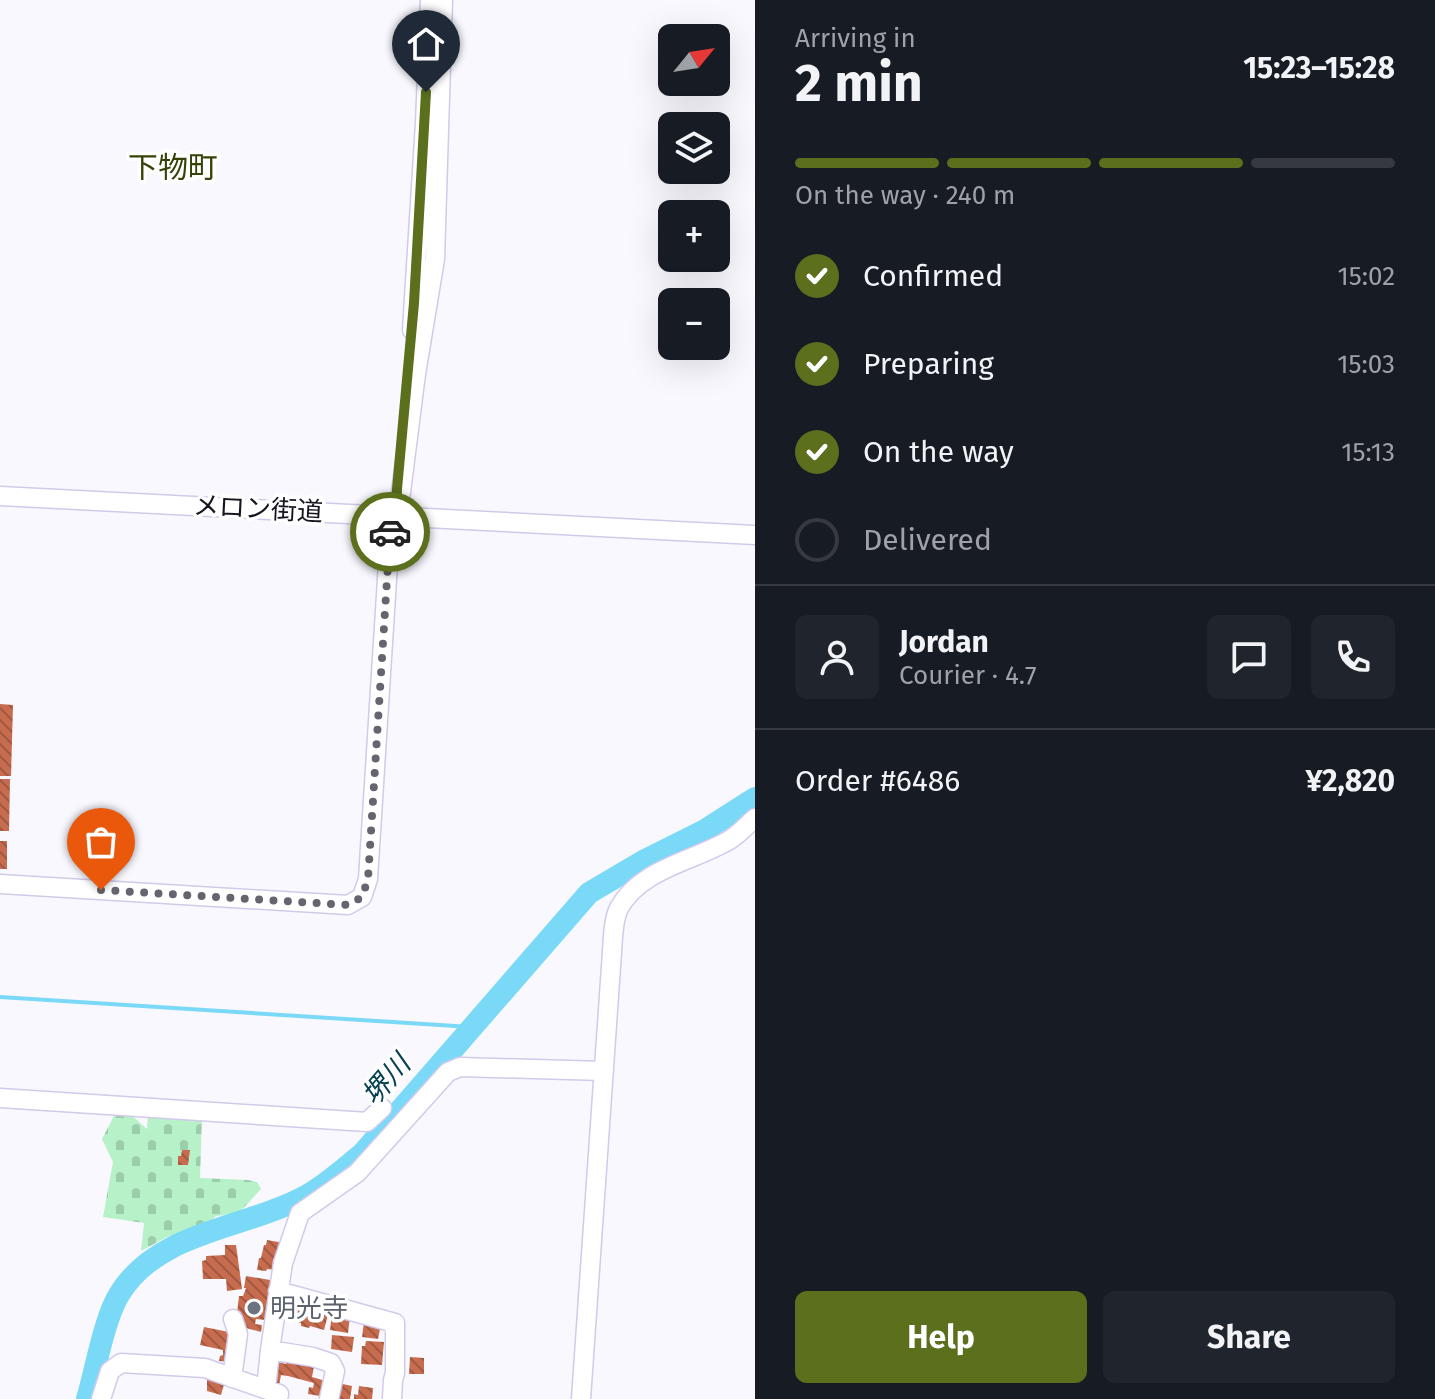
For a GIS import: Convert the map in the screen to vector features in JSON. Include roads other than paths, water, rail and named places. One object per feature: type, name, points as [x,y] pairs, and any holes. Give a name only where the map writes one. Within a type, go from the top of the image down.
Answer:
[{"type":"street","points":[[0,884],[348,905],[362,897],[368,879],[394,516],[414,303],[430,0]]},
{"type":"street","points":[[394,516],[401,492],[435,259],[443,0]]},
{"type":"street","name":"メロン街道","points":[[0,496],[755,535]]},
{"type":"street","points":[[581,1399],[612,952],[618,910],[635,888],[732,838],[755,818]]},
{"type":"street","points":[[101,1399],[110,1371],[121,1363],[205,1368],[272,1394],[271,1342],[278,1291],[283,1263],[300,1213],[357,1173],[448,1072],[460,1067],[604,1071]]},
{"type":"street","points":[[0,1098],[367,1122],[382,1108]]},
{"type":"street","points":[[278,1291],[395,1323],[392,1399]]},
{"type":"street","points":[[232,1378],[236,1327],[331,1363],[335,1371],[329,1399]]},
{"type":"waterway","name":"堺川","points":[[87,1399],[109,1316],[120,1293],[137,1272],[179,1244],[279,1208],[310,1194],[333,1178],[362,1154],[589,893],[705,830],[755,798]]},
{"type":"waterway","points":[[0,997],[471,1027]]},
{"type":"place","name":"明光寺","points":[[254,1308]]},
{"type":"district","name":"下物町","points":[[173,168]]}]
